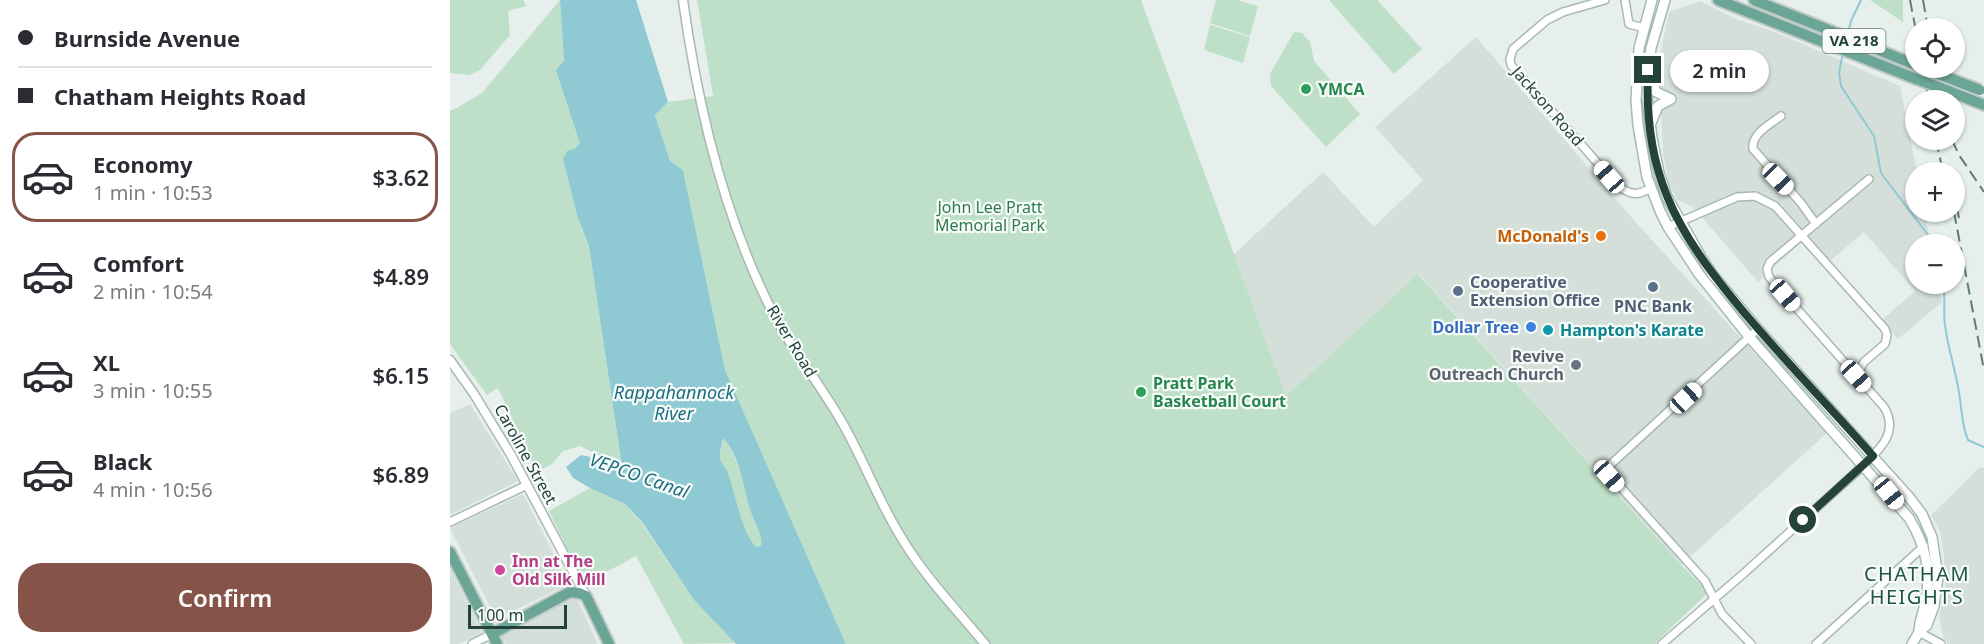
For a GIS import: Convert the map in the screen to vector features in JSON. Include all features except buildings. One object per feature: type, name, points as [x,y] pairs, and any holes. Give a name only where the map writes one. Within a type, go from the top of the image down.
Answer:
[{"type":"main road","points":[[1652,0],[1639,48],[1636,100],[1641,144],[1650,188],[1668,227],[1699,274],[1750,338],[1909,518],[1924,546],[1927,568],[1927,592],[1919,632]]},
{"type":"main road","points":[[1665,0],[1651,48],[1647,97],[1659,173],[1667,197],[1713,275],[1922,514],[1932,537],[1938,569],[1936,593],[1927,626],[1919,632],[1912,644]]},
{"type":"main road","name":"VA 218","points":[[1718,0],[1983,105]]},
{"type":"main road","name":"VA 218","points":[[1754,0],[1905,60]]},
{"type":"main road","points":[[1648,70],[1656,92],[1671,99],[1658,106],[1650,126]]},
{"type":"main road","points":[[1950,78],[1982,90]]},
{"type":"main road","points":[[450,552],[495,639],[513,622]]},
{"type":"main road","points":[[485,620],[495,626],[513,622],[570,592],[579,592],[586,596]]},
{"type":"main road","name":"Caroline Street","points":[[586,596],[609,644]]},
{"type":"street","name":"River Road","points":[[683,0],[703,114],[730,205],[756,278],[791,343],[851,438],[901,538],[985,644]]},
{"type":"street","name":"Jackson Road","points":[[1605,0],[1563,12],[1547,20],[1513,49],[1511,64],[1617,185],[1630,194],[1638,194],[1650,188]]},
{"type":"street","points":[[1625,0],[1629,24],[1644,28]]},
{"type":"street","points":[[1781,116],[1756,136],[1753,140],[1753,149],[1816,224]]},
{"type":"street","points":[[1662,644],[1864,465],[1888,439],[1890,419],[1884,407],[1769,277],[1767,269],[1770,262],[1869,178]]},
{"type":"street","points":[[1668,227],[1737,197],[1755,196],[1776,206],[1885,329],[1887,335],[1885,344],[1864,362],[1856,376]]},
{"type":"street","points":[[1751,644],[1722,614],[1705,581],[1609,476],[1609,466],[1758,329]]},
{"type":"street","name":"Caroline Street","points":[[450,360],[502,440],[586,596]]},
{"type":"street","points":[[450,522],[527,485]]},
{"type":"street","points":[[1816,644],[1924,546]]},
{"type":"street","name":"Caroline Street","points":[[570,568],[575,586],[570,592]]},
{"type":"street","points":[[1919,632],[1941,644]]},
{"type":"street","points":[[472,644],[495,639]]},
{"type":"shaded area","points":[[1700,1],[1736,19],[1775,32],[1900,86],[1905,111],[1905,150],[1913,150],[1915,162],[1905,162],[1905,222],[1926,222],[1929,234],[1905,234],[1905,279],[1864,232],[1830,261],[1808,236],[1758,282],[1693,207],[1677,200],[1668,181],[1663,153],[1660,87],[1655,80],[1669,12]]},
{"type":"shaded area","points":[[1476,37],[1632,218],[1827,433],[1681,565],[1419,274],[1286,396],[1234,254],[1323,172],[1374,227],[1423,180],[1375,127]]},
{"type":"shaded area","points":[[1912,294],[1940,294],[1942,302],[1898,339],[1881,321]]},
{"type":"shaded area","points":[[470,404],[518,481],[450,515],[450,413]]},
{"type":"shaded area","points":[[1979,468],[1984,468],[1984,644],[1948,644],[1943,636],[1939,616],[1945,593],[1944,556],[1940,532],[1931,515]]},
{"type":"shaded area","points":[[523,494],[569,584],[496,619],[450,528]]},
{"type":"shaded area","points":[[450,569],[482,633],[459,644],[450,644]]},
{"type":"shaded area","points":[[575,595],[598,644],[505,644],[500,635]]},
{"type":"green space","points":[[450,0],[523,0],[526,6],[508,11],[510,35],[480,70],[469,75],[450,73]]},
{"type":"green space","points":[[560,0],[564,61],[580,143],[563,159],[577,215],[589,246],[622,467],[580,446],[563,451],[552,464],[537,472],[498,388],[487,395],[450,344],[450,110],[482,93]]},
{"type":"green space","name":"John Lee Pratt Memorial Park","points":[[697,0],[1141,0],[1286,396],[1418,274],[1681,565],[1709,592],[1656,642],[1657,644],[846,644],[725,370],[683,170],[670,161],[655,115],[668,102],[713,96]]},
{"type":"green space","points":[[1216,0],[1237,0],[1258,6],[1250,36],[1210,23]]},
{"type":"green space","points":[[1329,0],[1377,0],[1422,49],[1394,74]]},
{"type":"green space","points":[[1870,0],[1903,0],[1903,22]]},
{"type":"green space","points":[[1210,25],[1250,37],[1243,63],[1204,50]]},
{"type":"green space","name":"YMCA","points":[[1294,32],[1302,33],[1310,42],[1314,61],[1360,114],[1326,147],[1271,86],[1270,74]]},
{"type":"green space","points":[[724,439],[737,464],[760,533],[762,546],[756,547],[750,540],[738,513],[728,476],[720,459]]},
{"type":"green space","points":[[590,488],[625,504],[641,522],[694,600],[735,643],[684,644],[636,556],[584,584],[549,511]]},
{"type":"water","name":"Rappahannock River","points":[[560,0],[636,0],[668,102],[655,115],[670,161],[683,170],[725,370],[846,644],[736,644],[694,600],[642,522],[625,504],[573,478],[566,467],[581,455],[622,466],[589,246],[577,215],[563,159],[567,151],[574,149],[580,143],[556,70],[564,61]],"holes":[[[724,439],[730,447],[760,534],[761,546],[756,547],[746,531],[727,471],[720,459],[722,440]]]},
{"type":"waterway","points":[[1848,33],[1861,0]]},
{"type":"waterway","points":[[1843,53],[1839,73],[1841,86],[1874,136],[1881,173],[1927,234]]},
{"type":"waterway","points":[[1944,294],[1945,325],[1959,390],[1964,430],[1968,440],[1984,447]]},
{"type":"railway","points":[[1910,0],[1913,18]]},
{"type":"railway","points":[[1923,0],[1926,18]]},
{"type":"railway","points":[[1924,78],[1927,90]]},
{"type":"railway","points":[[1937,78],[1940,90]]},
{"type":"railway","points":[[1938,150],[1941,162]]},
{"type":"railway","points":[[1957,150],[1984,192]]},
{"type":"railway","points":[[1956,222],[1984,370]]},
{"type":"place","name":"YMCA","points":[[1306,89]]},
{"type":"place","name":"McDonald's","points":[[1601,236]]},
{"type":"place","name":"PNC Bank","points":[[1653,287]]},
{"type":"place","name":"Cooperative Extension Office","points":[[1458,291]]},
{"type":"place","name":"Dollar Tree","points":[[1531,327]]},
{"type":"place","name":"Hampton's Karate","points":[[1548,330]]},
{"type":"place","name":"Revive Outreach Church","points":[[1576,365]]},
{"type":"place","name":"Pratt Park Basketball Court","points":[[1141,392]]},
{"type":"place","name":"Inn at The Old Silk Mill","points":[[500,570]]},
{"type":"district","name":"CHATHAM HEIGHTS","points":[[1917,586]]},
{"type":"route","points":[[1648,70],[1648,104],[1659,173],[1667,197],[1680,221],[1713,275],[1758,329],[1873,456],[1803,520]]},
{"type":"water label","name":"VEPCO Canal","points":[[639,476]]}]
